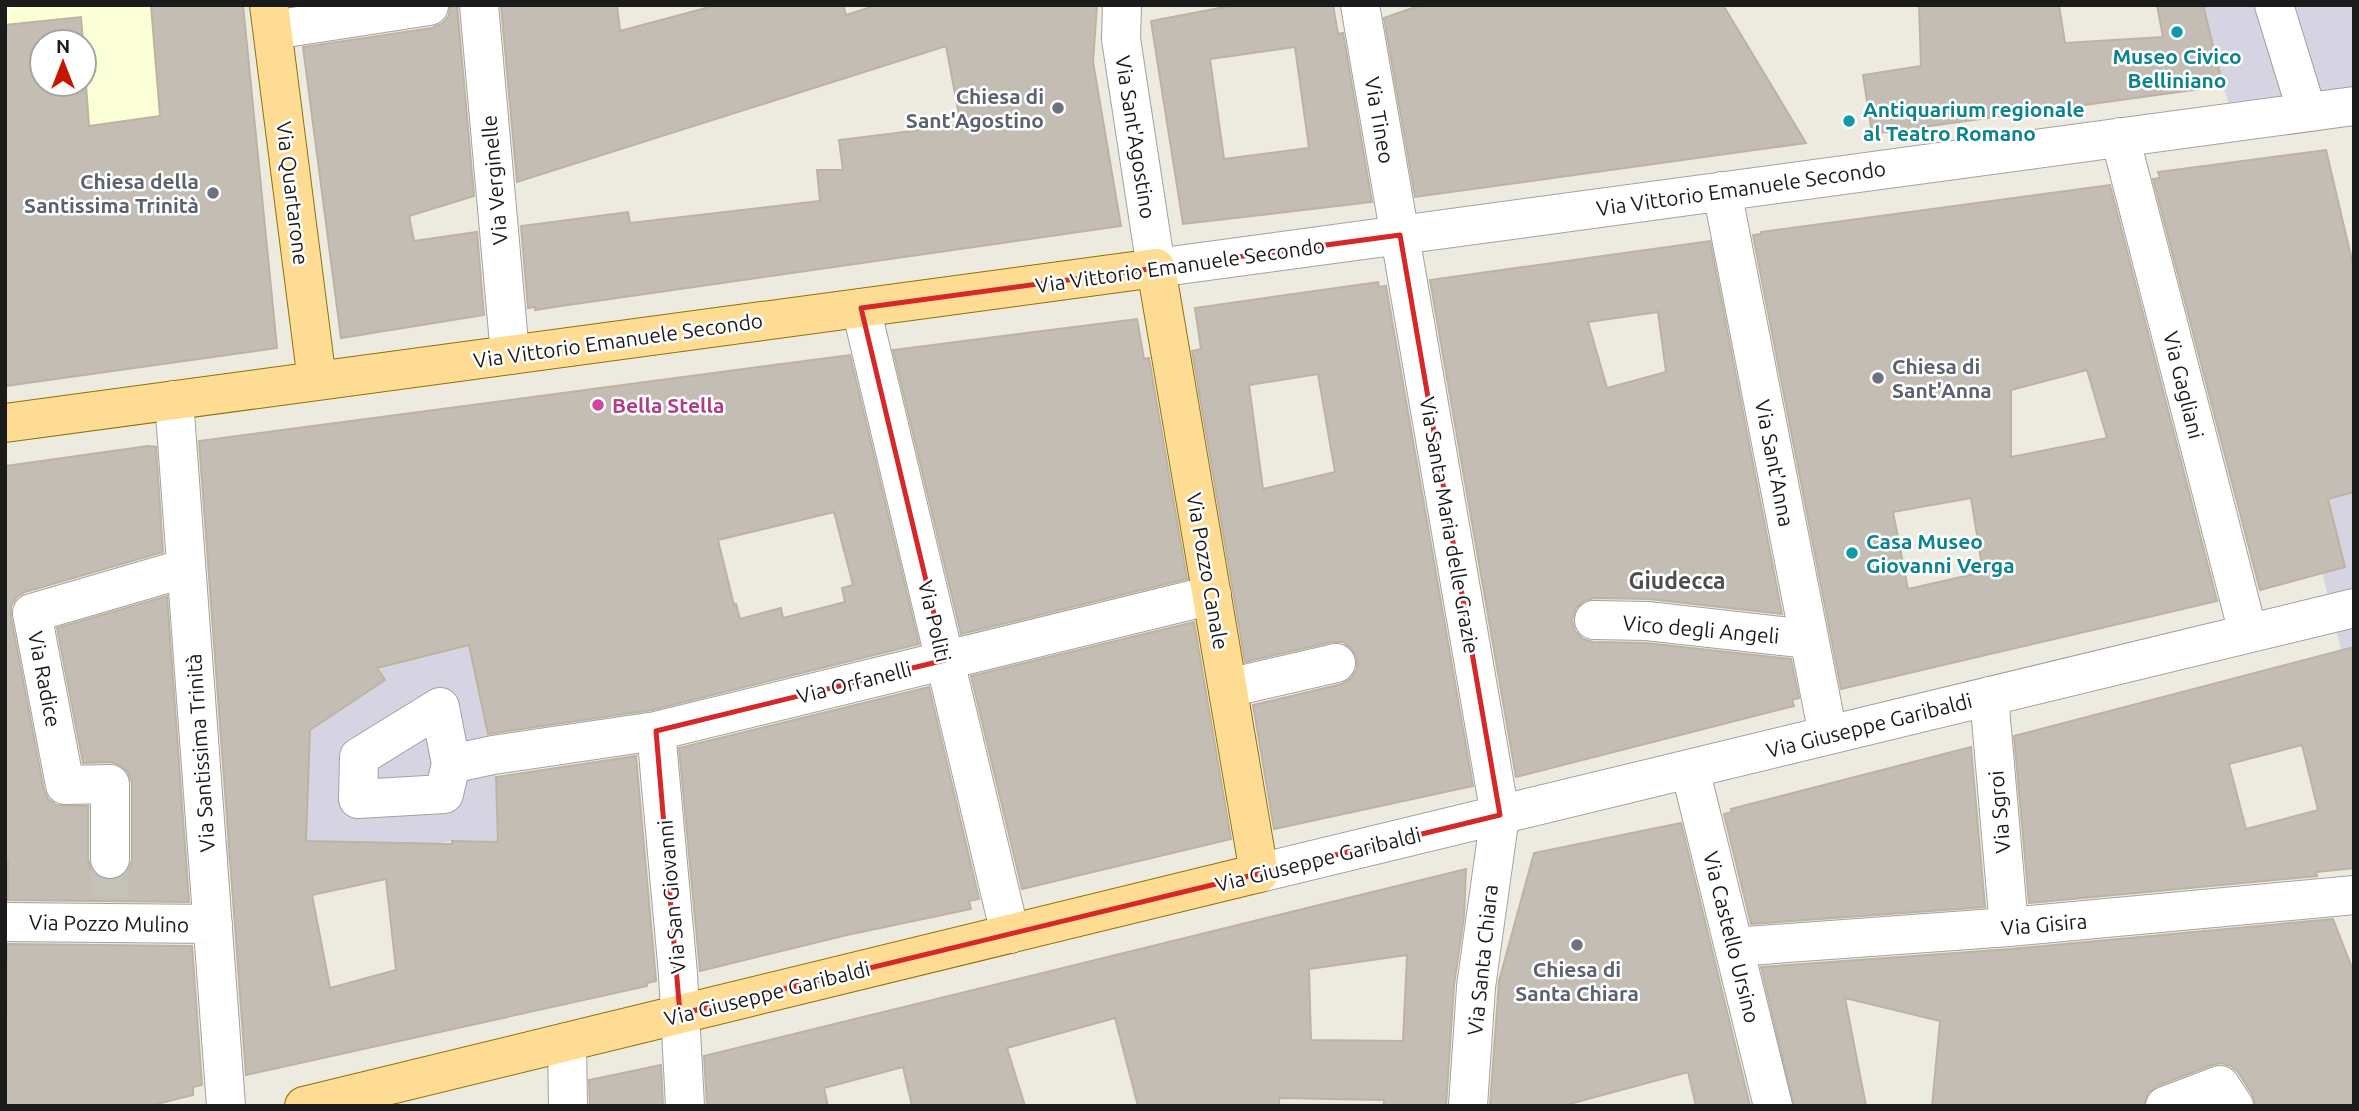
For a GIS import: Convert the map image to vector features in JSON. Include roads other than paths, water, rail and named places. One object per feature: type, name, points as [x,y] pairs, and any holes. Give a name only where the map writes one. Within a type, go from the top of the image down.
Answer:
[{"type":"main road","name":"Via Quartarone","points":[[271,18],[317,381]]},
{"type":"main road","name":"Via Vittorio Emanuele Secondo","points":[[5,423],[1156,268]]},
{"type":"main road","name":"Via Pozzo Canale","points":[[1156,268],[1259,873]]},
{"type":"main road","name":"Via Giuseppe Garibaldi","points":[[304,1106],[1259,873]]},
{"type":"street","name":"Via Verginelle","points":[[479,5],[510,355]]},
{"type":"street","name":"Via Sant'Agostino","points":[[1122,5],[1121,39],[1156,268]]},
{"type":"street","name":"Via Tineo","points":[[1360,5],[1400,234]]},
{"type":"street","points":[[2274,5],[2307,112]]},
{"type":"street","points":[[271,18],[429,6]]},
{"type":"street","name":"Via Vittorio Emanuele Secondo","points":[[1156,268],[2354,106]]},
{"type":"street","name":"Via Gagliani","points":[[2120,137],[2248,633]]},
{"type":"street","name":"Via Sant'Anna","points":[[1722,191],[1828,735]]},
{"type":"street","name":"Via Santa Maria delle Grazie","points":[[1400,234],[1500,816]]},
{"type":"street","name":"Via Politi","points":[[861,308],[1010,934]]},
{"type":"street","name":"Via Santissima Trinità","points":[[174,400],[226,1106]]},
{"type":"street","name":"Via Radice","points":[[110,859],[110,784],[65,785],[32,613],[186,568]]},
{"type":"street","name":"Via Orfanelli","points":[[451,764],[656,731],[1212,595]]},
{"type":"street","name":"Via Giuseppe Garibaldi","points":[[1259,873],[2343,611]]},
{"type":"street","name":"Vico degli Angeli","points":[[1594,620],[1647,621],[1809,639]]},
{"type":"street","points":[[1228,688],[1336,663]]},
{"type":"street","name":"Via Sgroi","points":[[1989,696],[2009,927]]},
{"type":"street","name":"Via San Giovanni","points":[[656,731],[680,1014],[685,1106]]},
{"type":"street","name":"Via Castello Ursino","points":[[1690,769],[1773,1106]]},
{"type":"street","name":"Via Santa Chiara","points":[[1468,1106],[1476,986],[1500,816]]},
{"type":"street","name":"Via Gisira","points":[[1734,947],[2350,906]]},
{"type":"street","name":"Via Pozzo Mulino","points":[[5,922],[110,910],[213,924]]},
{"type":"street","points":[[567,1042],[568,1106]]},
{"type":"street","points":[[2165,1106],[2220,1085],[2234,1106]]},
{"type":"tunnel","points":[[110,859],[110,898]]},
{"type":"place","name":"Museo Civico Belliniano","points":[[2177,32]]},
{"type":"place","name":"Chiesa di Sant'Agostino","points":[[1058,108]]},
{"type":"place","name":"Antiquarium regionale al Teatro Romano","points":[[1849,121]]},
{"type":"place","name":"Chiesa della Santissima Trinità","points":[[213,193]]},
{"type":"place","name":"Chiesa di Sant'Anna","points":[[1878,378]]},
{"type":"place","name":"Bella Stella","points":[[598,405]]},
{"type":"place","name":"Casa Museo Giovanni Verga","points":[[1852,553]]},
{"type":"place","name":"Chiesa di Santa Chiara","points":[[1577,945]]},
{"type":"district","name":"Giudecca","points":[[1677,580]]}]
